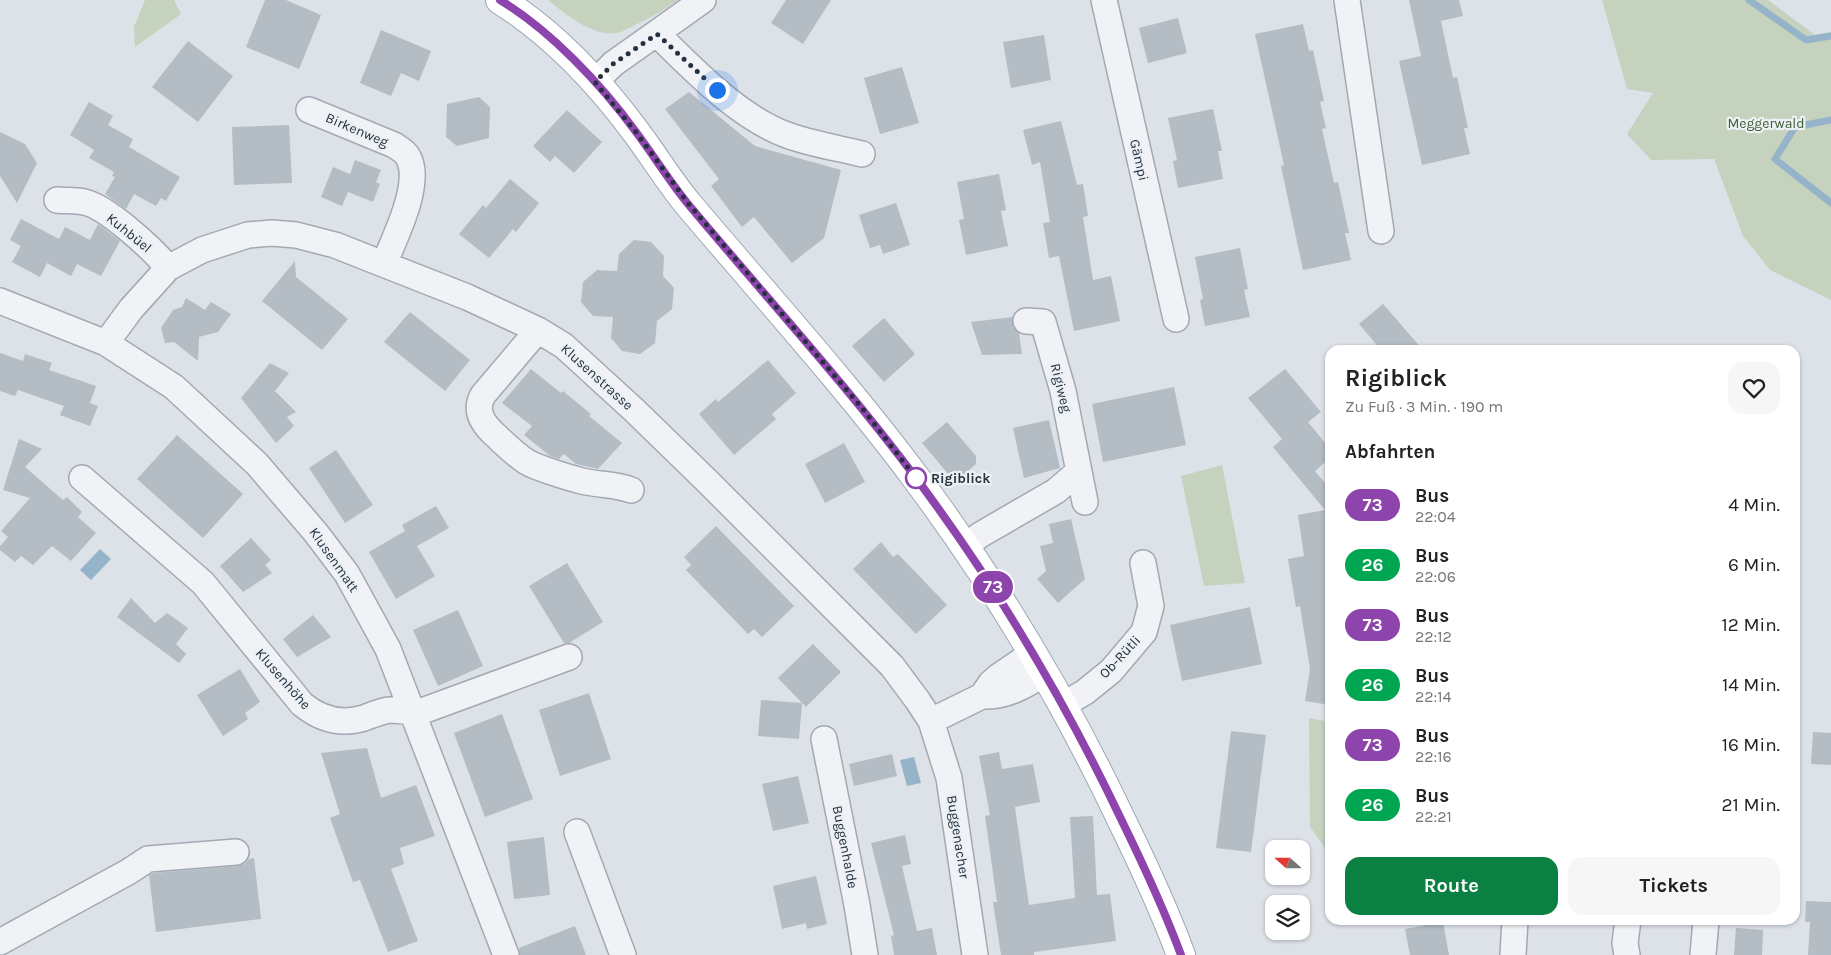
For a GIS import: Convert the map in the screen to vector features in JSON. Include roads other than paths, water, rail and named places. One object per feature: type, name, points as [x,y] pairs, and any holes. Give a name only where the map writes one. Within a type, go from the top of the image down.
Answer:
[{"type":"main road","points":[[500,0],[536,25],[595,82],[636,132],[687,202],[862,408],[966,546],[998,594],[1039,663],[1103,781],[1139,857],[1181,955]]},
{"type":"street","points":[[595,82],[613,64],[703,0]]},
{"type":"street","name":"Gämpi","points":[[1104,0],[1176,319]]},
{"type":"street","points":[[1347,0],[1381,230]]},
{"type":"street","points":[[657,34],[692,68],[743,112],[787,135],[862,154]]},
{"type":"street","name":"Birkenweg","points":[[309,110],[394,145],[410,159],[412,175],[411,192],[384,264]]},
{"type":"street","name":"Kuhbüel","points":[[57,200],[85,202],[110,216],[160,257],[168,268]]},
{"type":"street","name":"Klusenstrasse","points":[[106,343],[131,309],[168,268],[202,250],[248,234],[296,235],[336,245],[485,304],[538,330],[564,346],[634,410],[892,666],[931,721]]},
{"type":"street","name":"Klusenmatt","points":[[0,301],[106,343],[174,387],[257,464],[316,533],[365,604],[388,649],[506,955]]},
{"type":"street","name":"Rigiweg","points":[[1026,321],[1043,322],[1063,391],[1085,502]]},
{"type":"street","points":[[538,330],[479,402],[478,411],[486,426],[529,463],[581,480],[620,486],[631,490]]},
{"type":"street","points":[[966,546],[980,535],[1056,491],[1078,472]]},
{"type":"street","name":"Klusenhöhe","points":[[82,478],[203,583],[302,704],[313,713],[342,722],[361,719],[390,710],[414,713],[568,657]]},
{"type":"street","name":"Ob-Rütli","points":[[1063,705],[1085,692],[1111,671],[1144,632],[1151,606],[1143,563]]},
{"type":"street","points":[[931,721],[982,696],[996,696],[1009,693],[1039,663]]},
{"type":"street","name":"Buggenacher","points":[[931,721],[949,778],[976,955]]},
{"type":"street","name":"Buggenhalde","points":[[824,739],[865,955]]},
{"type":"street","points":[[577,832],[623,955]]},
{"type":"street","points":[[0,942],[148,859],[236,852]]},
{"type":"street","points":[[1513,955],[1515,925]]},
{"type":"street","points":[[1627,925],[1625,943],[1627,955]]},
{"type":"street","points":[[1703,955],[1706,925]]},
{"type":"water","points":[[100,549],[111,559],[91,580],[80,570]]},
{"type":"water","points":[[914,757],[921,783],[907,786],[900,760]]},
{"type":"waterway","points":[[1749,0],[1806,40],[1831,36]]},
{"type":"waterway","points":[[1831,120],[1795,127],[1775,159],[1831,203]]},
{"type":"place","name":"Rigiblick","points":[[916,478]]},
{"type":"park label","name":"Meggerwald","points":[[1766,123]]}]
